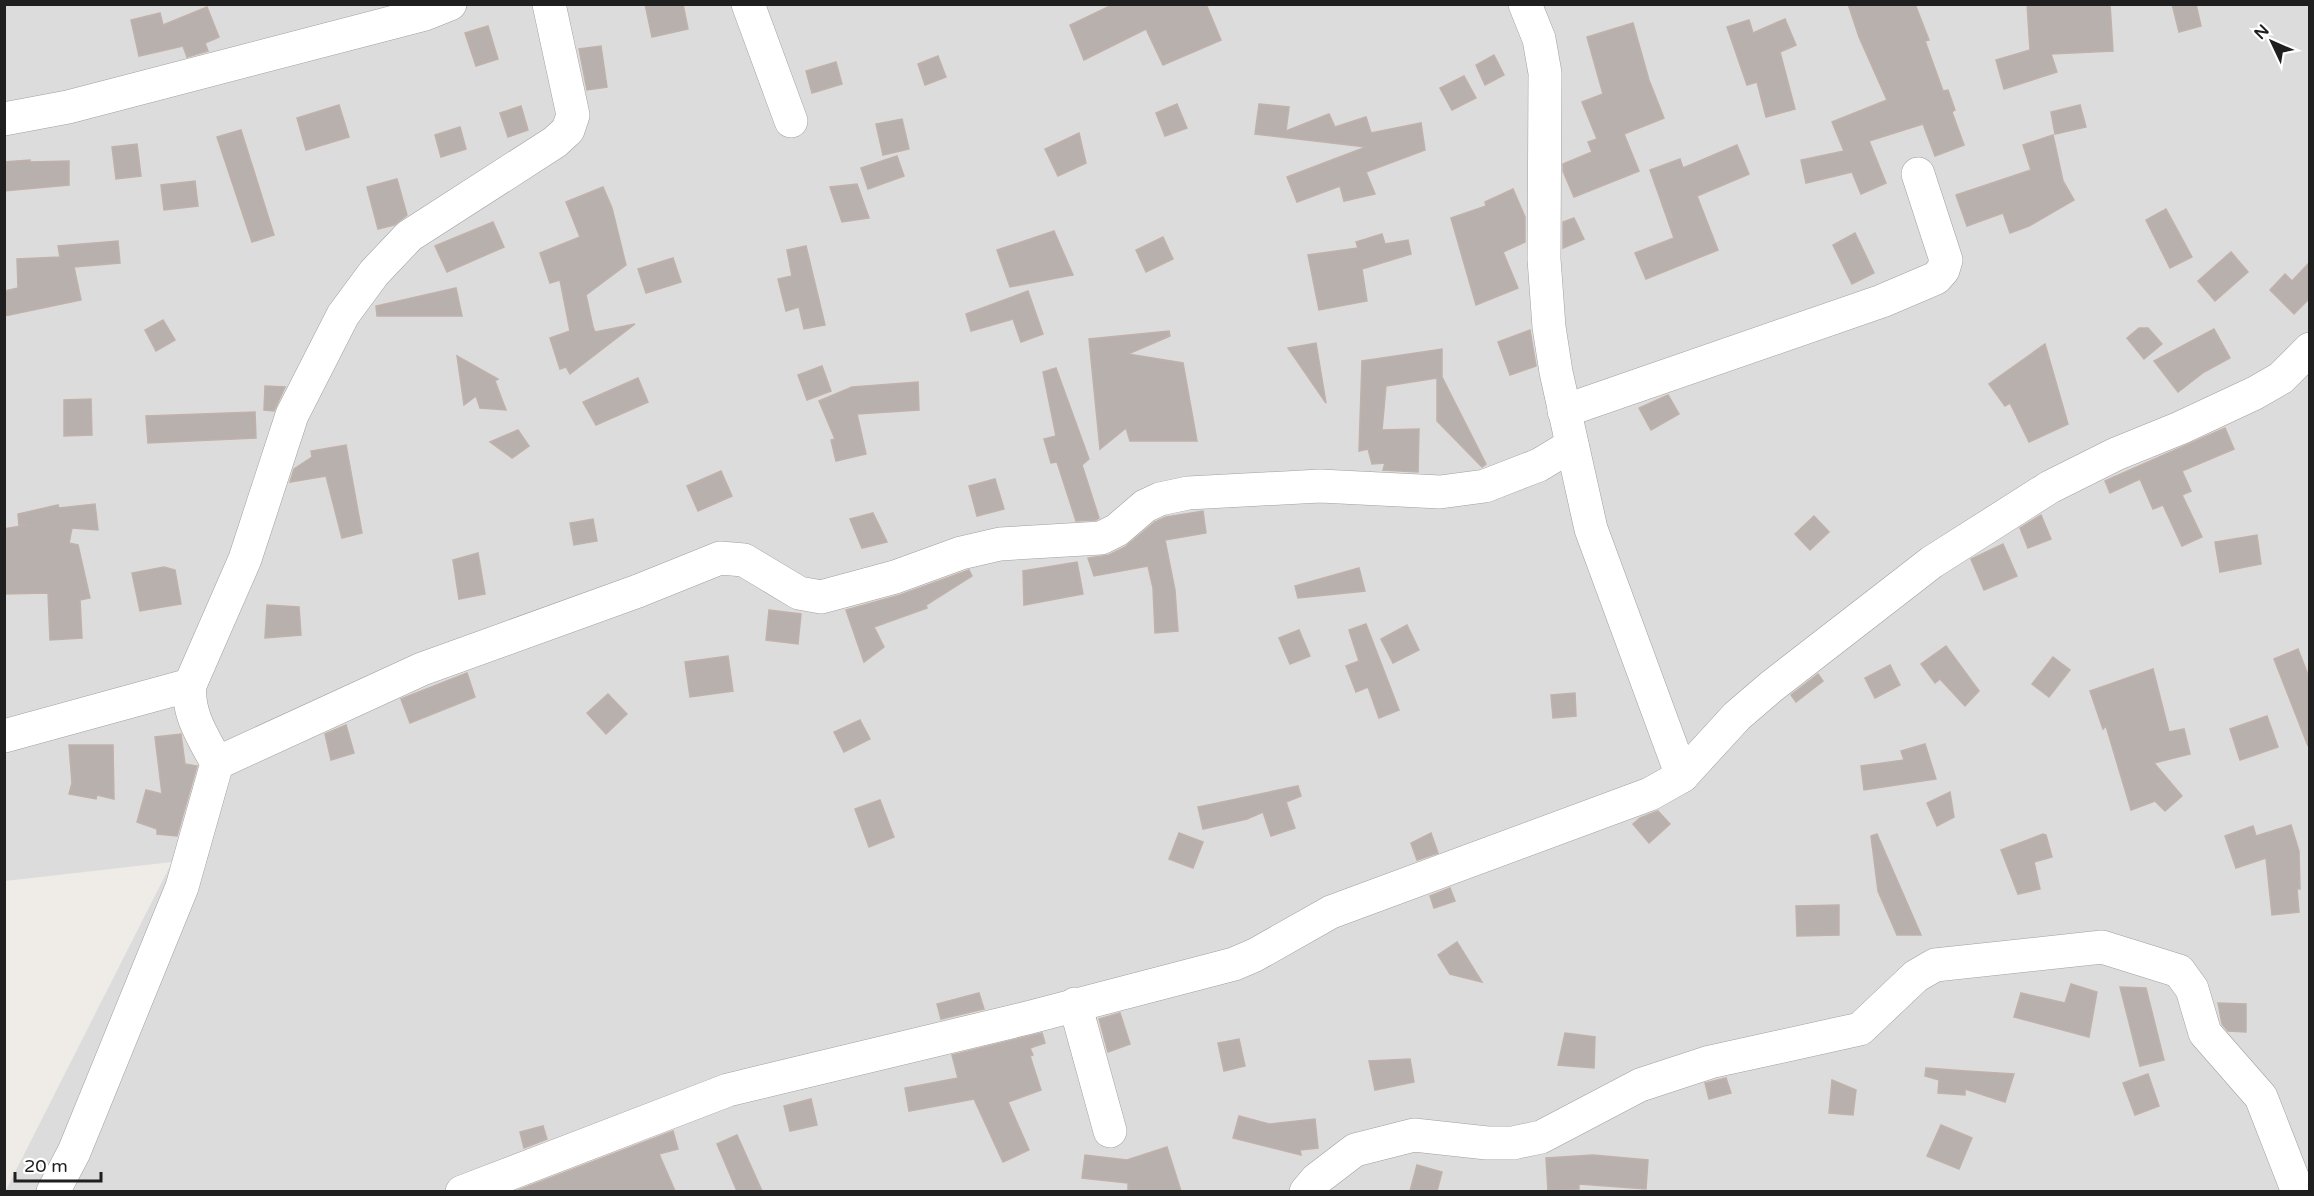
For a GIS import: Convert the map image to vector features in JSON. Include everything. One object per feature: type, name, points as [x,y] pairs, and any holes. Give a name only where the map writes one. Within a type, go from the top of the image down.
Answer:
[{"type":"street","points":[[4,119],[68,107],[425,14],[450,4]]},
{"type":"street","points":[[53,1191],[74,1152],[182,887],[217,763],[197,726],[188,702],[190,685],[246,559],[292,415],[343,315],[374,273],[409,236],[555,142],[567,130],[573,115],[549,4]]},
{"type":"street","points":[[748,4],[791,121]]},
{"type":"street","points":[[1525,4],[1543,55],[1544,260],[1549,327],[1564,411],[1591,529],[1682,776]]},
{"type":"street","points":[[1564,411],[1870,305],[1936,278],[1943,270],[1946,260],[1918,174]]},
{"type":"street","points":[[462,1191],[728,1090],[1234,964],[1265,950],[1331,912],[1650,794],[1682,776],[1737,716],[1772,686],[1932,562],[2050,487],[2116,454],[2180,428],[2281,378],[2310,349]]},
{"type":"street","points":[[217,763],[422,669],[627,595],[720,558],[744,560],[799,593],[821,597],[895,577],[961,552],[1000,544],[1101,538],[1117,530],[1145,506],[1160,499],[1188,493],[1320,486],[1440,492],[1485,486],[1539,465],[1572,445]]},
{"type":"street","points":[[4,736],[190,685]]},
{"type":"street","points":[[1306,1191],[1317,1179],[1355,1150],[1414,1135],[1487,1143],[1513,1143],[1541,1137],[1640,1085],[1710,1062],[1860,1029],[1916,976],[1935,965],[2102,947],[2179,971],[2186,978],[2192,988],[2205,1033],[2261,1097],[2298,1191]]},
{"type":"street","points":[[1075,1004],[1110,1131]]},
{"type":"shaded area","points":[[5,5],[2309,5],[2309,1191],[5,1192],[172,862],[5,881]]},
{"type":"building","points":[[645,4],[683,4],[688,29],[652,37]]},
{"type":"building","points":[[1114,4],[1206,4],[1221,40],[1163,65],[1146,29],[1084,60],[1070,25]]},
{"type":"building","points":[[1848,4],[1915,4],[1929,40],[1925,41],[1943,91],[1948,90],[1955,110],[1952,112],[1964,145],[1935,156],[1923,124],[1869,141],[1886,183],[1861,194],[1852,172],[1806,183],[1801,160],[1844,151],[1832,122],[1887,100],[1859,37]]},
{"type":"building","points":[[2027,4],[2110,4],[2113,51],[2051,54],[2057,72],[2004,89],[1996,60],[2030,50]]},
{"type":"building","points":[[2172,4],[2196,4],[2201,26],[2179,32]]},
{"type":"building","points":[[207,7],[219,37],[205,43],[208,51],[187,57],[183,46],[139,56],[131,20],[160,13],[163,25]]},
{"type":"building","points":[[1785,19],[1796,45],[1780,52],[1795,109],[1766,117],[1757,82],[1747,85],[1727,27],[1749,20],[1753,33]]},
{"type":"building","points":[[1633,23],[1649,80],[1664,118],[1624,134],[1639,171],[1574,197],[1563,171],[1563,164],[1592,152],[1588,142],[1597,139],[1582,102],[1603,94],[1587,37]]},
{"type":"building","points":[[488,26],[498,59],[476,66],[465,33]]},
{"type":"building","points":[[601,46],[607,87],[587,90],[579,49]]},
{"type":"building","points":[[1494,55],[1504,75],[1485,85],[1476,65]]},
{"type":"building","points":[[938,56],[946,77],[925,85],[918,64]]},
{"type":"building","points":[[836,62],[842,84],[812,93],[806,71]]},
{"type":"building","points":[[1464,76],[1476,98],[1452,110],[1440,88]]},
{"type":"building","points":[[1177,104],[1187,128],[1165,136],[1156,113]]},
{"type":"building","points":[[1259,104],[1289,107],[1286,131],[1329,114],[1335,127],[1366,117],[1371,133],[1421,123],[1425,150],[1366,172],[1375,194],[1344,201],[1340,186],[1297,202],[1287,177],[1366,147],[1255,134]]},
{"type":"building","points":[[339,105],[349,137],[306,150],[297,118]]},
{"type":"building","points":[[2080,105],[2086,127],[2055,134],[2051,112]]},
{"type":"building","points":[[521,106],[528,130],[508,137],[500,113]]},
{"type":"building","points":[[902,119],[909,149],[883,155],[876,124]]},
{"type":"building","points":[[460,127],[466,149],[441,157],[435,135]]},
{"type":"building","points":[[241,130],[274,235],[252,242],[217,137]]},
{"type":"building","points":[[1079,133],[1086,163],[1058,176],[1045,149]]},
{"type":"building","points":[[2053,135],[2063,181],[2074,200],[2029,226],[2010,233],[2003,213],[1967,226],[1956,195],[2031,170],[2023,145]]},
{"type":"building","points":[[137,144],[141,176],[116,179],[112,147]]},
{"type":"building","points":[[1737,145],[1749,174],[1697,196],[1718,250],[1646,279],[1635,253],[1674,238],[1650,170],[1680,159],[1683,168]]},
{"type":"building","points":[[897,156],[904,176],[868,189],[861,168]]},
{"type":"building","points":[[30,160],[30,162],[69,161],[69,185],[4,191],[4,162]]},
{"type":"building","points":[[397,179],[407,215],[394,225],[378,229],[367,187]]},
{"type":"building","points":[[195,181],[198,206],[164,210],[161,185]]},
{"type":"building","points":[[857,184],[869,218],[842,222],[830,187]]},
{"type":"building","points":[[603,187],[612,208],[626,265],[586,295],[593,327],[595,332],[635,324],[570,374],[566,367],[560,369],[550,338],[570,331],[560,280],[550,283],[540,253],[580,237],[566,202]]},
{"type":"building","points":[[1513,189],[1525,217],[1525,242],[1503,252],[1518,288],[1476,305],[1451,218],[1486,206],[1485,202]]},
{"type":"building","points":[[2166,209],[2192,257],[2170,268],[2146,220]]},
{"type":"building","points":[[1574,218],[1584,239],[1563,248],[1563,222]]},
{"type":"building","points":[[493,222],[504,247],[447,272],[435,246]]},
{"type":"building","points":[[1054,231],[1073,275],[1010,287],[997,250]]},
{"type":"building","points":[[1855,233],[1874,273],[1852,284],[1833,245]]},
{"type":"building","points":[[1382,234],[1385,244],[1408,240],[1411,254],[1362,269],[1367,301],[1319,310],[1308,255],[1358,248],[1356,242]]},
{"type":"building","points":[[1163,237],[1173,259],[1146,272],[1136,250]]},
{"type":"building","points":[[118,241],[120,263],[74,267],[81,300],[4,316],[4,291],[18,288],[17,259],[60,257],[58,246]]},
{"type":"building","points":[[806,246],[825,325],[804,329],[799,307],[786,311],[778,279],[792,276],[787,250]]},
{"type":"building","points":[[2231,252],[2248,272],[2215,301],[2198,281]]},
{"type":"building","points":[[673,258],[681,282],[646,293],[638,269]]},
{"type":"building","points":[[2310,262],[2310,298],[2294,314],[2270,290],[2285,274],[2292,281]]},
{"type":"building","points":[[456,288],[462,316],[377,316],[376,306]]},
{"type":"building","points":[[1028,291],[1043,334],[1021,342],[1013,319],[971,331],[966,314]]},
{"type":"building","points":[[163,320],[175,340],[156,351],[145,330]]},
{"type":"building","points":[[2139,328],[2148,328],[2162,344],[2144,359],[2127,338]]},
{"type":"building","points":[[2214,329],[2230,358],[2204,372],[2178,392],[2154,361]]},
{"type":"building","points":[[1530,330],[1536,366],[1510,375],[1498,342]]},
{"type":"building","points":[[1169,331],[1170,336],[1128,354],[1183,363],[1197,441],[1130,441],[1126,428],[1100,449],[1089,339]]},
{"type":"building","points":[[1316,343],[1326,403],[1288,348]]},
{"type":"building","points":[[2045,344],[2068,424],[2029,442],[2010,403],[2005,406],[1989,384]]},
{"type":"building","points":[[1442,349],[1442,377],[1486,464],[1482,467],[1437,421],[1437,378],[1386,386],[1382,430],[1419,429],[1418,472],[1383,470],[1385,463],[1372,464],[1368,449],[1359,451],[1362,361]]},
{"type":"building","points":[[457,356],[498,379],[495,381],[506,410],[480,408],[476,396],[464,405]]},
{"type":"building","points":[[822,366],[831,391],[807,400],[798,375]]},
{"type":"building","points":[[1056,368],[1089,459],[1082,465],[1099,518],[1096,520],[1076,521],[1057,462],[1051,463],[1044,439],[1056,436],[1043,372]]},
{"type":"building","points":[[638,378],[648,402],[596,425],[583,402]]},
{"type":"building","points":[[918,382],[919,410],[857,414],[866,454],[836,461],[831,440],[835,439],[819,401],[852,387]]},
{"type":"building","points":[[265,386],[285,387],[274,411],[264,410]]},
{"type":"building","points":[[1668,395],[1679,414],[1651,430],[1639,408]]},
{"type":"building","points":[[91,399],[92,435],[64,436],[64,400]]},
{"type":"building","points":[[255,412],[256,438],[148,443],[146,416]]},
{"type":"building","points":[[2225,428],[2234,449],[2182,471],[2191,491],[2182,495],[2202,537],[2182,546],[2163,505],[2153,509],[2140,479],[2110,493],[2105,481]]},
{"type":"building","points":[[518,430],[529,446],[512,458],[490,442]]},
{"type":"building","points":[[346,445],[362,533],[342,538],[326,476],[290,482],[294,469],[312,457],[311,451]]},
{"type":"building","points":[[721,471],[732,496],[698,511],[687,486]]},
{"type":"building","points":[[995,479],[1004,509],[977,516],[969,486]]},
{"type":"building","points":[[95,504],[98,530],[72,528],[69,543],[78,545],[90,598],[80,600],[82,638],[50,640],[48,593],[5,594],[4,529],[27,525],[19,525],[18,514],[58,505],[59,508]]},
{"type":"building","points":[[1203,511],[1206,533],[1165,540],[1175,590],[1178,631],[1155,633],[1153,588],[1148,566],[1094,576],[1088,558],[1109,555],[1125,547],[1155,522],[1166,517]]},
{"type":"building","points":[[873,513],[887,542],[862,548],[850,519]]},
{"type":"building","points":[[2041,515],[2051,539],[2028,548],[2020,528]]},
{"type":"building","points":[[1814,516],[1829,532],[1810,550],[1795,534]]},
{"type":"building","points":[[593,519],[597,541],[574,545],[570,523]]},
{"type":"building","points":[[2257,535],[2261,564],[2220,572],[2215,542]]},
{"type":"building","points":[[2003,544],[2017,576],[1984,590],[1971,559]]},
{"type":"building","points":[[478,553],[485,594],[459,599],[453,560]]},
{"type":"building","points":[[1077,562],[1083,594],[1024,605],[1023,571]]},
{"type":"building","points":[[164,567],[175,570],[181,604],[140,611],[132,573]]},
{"type":"building","points":[[1359,568],[1365,591],[1298,598],[1295,586]]},
{"type":"building","points":[[969,570],[972,576],[926,605],[927,608],[874,627],[884,647],[864,662],[846,610],[900,595]]},
{"type":"building","points":[[267,605],[299,607],[301,635],[265,638]]},
{"type":"building","points":[[769,610],[801,614],[798,644],[766,640]]},
{"type":"building","points":[[1366,624],[1399,710],[1379,718],[1368,687],[1356,692],[1346,666],[1359,661],[1349,630]]},
{"type":"building","points":[[1407,625],[1419,650],[1393,663],[1381,639]]},
{"type":"building","points":[[1299,630],[1310,656],[1290,664],[1279,638]]},
{"type":"building","points":[[1946,646],[1979,691],[1965,706],[1940,679],[1935,683],[1921,664]]},
{"type":"building","points":[[2298,649],[2310,680],[2308,746],[2274,659]]},
{"type":"building","points":[[728,656],[733,691],[690,697],[685,662]]},
{"type":"building","points":[[2053,657],[2070,670],[2049,697],[2032,684]]},
{"type":"building","points":[[1890,665],[1900,685],[1875,698],[1865,678]]},
{"type":"building","points":[[2153,669],[2169,732],[2184,729],[2190,754],[2154,763],[2182,796],[2165,811],[2155,801],[2131,810],[2106,726],[2103,729],[2090,691]]},
{"type":"building","points":[[467,673],[475,697],[410,723],[401,699]]},
{"type":"building","points":[[1818,674],[1823,681],[1796,702],[1791,695]]},
{"type":"building","points":[[1575,693],[1576,716],[1553,718],[1551,695]]},
{"type":"building","points":[[608,694],[627,714],[606,734],[587,713]]},
{"type":"building","points":[[2267,716],[2278,747],[2240,760],[2230,729]]},
{"type":"building","points":[[860,720],[870,739],[844,752],[834,732]]},
{"type":"building","points":[[346,725],[354,753],[331,760],[325,734]]},
{"type":"building","points":[[181,734],[185,764],[197,766],[177,836],[157,834],[157,829],[137,822],[146,790],[162,794],[155,737]]},
{"type":"building","points":[[1925,744],[1936,779],[1864,790],[1861,766],[1904,760],[1901,751]]},
{"type":"building","points":[[69,745],[113,745],[114,799],[97,795],[96,799],[69,794],[72,783]]},
{"type":"building","points":[[1298,786],[1301,796],[1286,802],[1295,828],[1271,836],[1263,812],[1247,819],[1203,829],[1198,807]]},
{"type":"building","points":[[1950,792],[1954,817],[1937,826],[1927,803]]},
{"type":"building","points":[[880,800],[894,837],[869,847],[855,809]]},
{"type":"building","points":[[1658,811],[1670,824],[1649,843],[1633,824],[1640,818]]},
{"type":"building","points":[[2291,825],[2299,851],[2300,889],[2297,889],[2299,912],[2272,915],[2266,858],[2236,868],[2225,836],[2253,826],[2256,836]]},
{"type":"building","points":[[1179,833],[1203,842],[1193,868],[1169,859]]},
{"type":"building","points":[[1431,833],[1438,853],[1417,860],[1411,843]]},
{"type":"building","points":[[1877,834],[1921,935],[1897,935],[1878,891],[1871,836]]},
{"type":"building","points":[[2043,834],[2046,835],[2052,857],[2034,862],[2040,889],[2018,894],[2001,850]]},
{"type":"building","points":[[1450,888],[1455,901],[1434,908],[1430,896]]},
{"type":"building","points":[[1839,905],[1839,935],[1797,936],[1796,906]]},
{"type":"building","points":[[1457,942],[1482,982],[1450,974],[1438,955]]},
{"type":"building","points":[[2071,984],[2097,992],[2089,1037],[2014,1017],[2021,993],[2065,1003]]},
{"type":"building","points":[[2120,987],[2146,988],[2164,1060],[2140,1066]]},
{"type":"building","points":[[979,993],[984,1009],[941,1019],[937,1004]]},
{"type":"building","points":[[2218,1003],[2246,1004],[2246,1032],[2228,1031],[2222,1024]]},
{"type":"building","points":[[1120,1013],[1130,1044],[1108,1052],[1099,1019]]},
{"type":"building","points":[[1042,1033],[1045,1043],[1030,1048],[1033,1055],[1030,1056],[1041,1090],[1008,1102],[1029,1150],[1003,1162],[974,1099],[909,1111],[905,1088],[958,1078],[952,1055]]},
{"type":"building","points":[[1565,1033],[1595,1037],[1594,1068],[1558,1065]]},
{"type":"building","points":[[1239,1039],[1245,1066],[1224,1071],[1218,1043]]},
{"type":"building","points":[[1410,1059],[1414,1082],[1375,1090],[1369,1061]]},
{"type":"building","points":[[1926,1068],[2014,1074],[2005,1102],[1965,1089],[1965,1095],[1938,1093],[1939,1080],[1925,1076]]},
{"type":"building","points":[[2148,1074],[2159,1106],[2135,1115],[2123,1083]]},
{"type":"building","points":[[1726,1078],[1731,1093],[1709,1099],[1705,1083]]},
{"type":"building","points":[[1832,1080],[1856,1090],[1853,1115],[1829,1113]]},
{"type":"building","points":[[811,1099],[817,1125],[790,1131],[784,1106]]},
{"type":"building","points":[[1239,1116],[1269,1124],[1315,1119],[1318,1148],[1300,1150],[1301,1155],[1233,1138]]},
{"type":"building","points":[[1941,1125],[1972,1138],[1959,1169],[1927,1156]]},
{"type":"building","points":[[543,1126],[547,1139],[524,1148],[520,1132]]},
{"type":"building","points":[[673,1131],[678,1149],[659,1154],[675,1191],[516,1191]]},
{"type":"building","points":[[737,1135],[762,1191],[737,1191],[717,1144]]},
{"type":"building","points":[[1167,1147],[1181,1191],[1128,1191],[1128,1183],[1082,1178],[1085,1155],[1127,1160]]},
{"type":"building","points":[[1593,1155],[1648,1160],[1646,1189],[1579,1184],[1579,1189],[1548,1191],[1546,1158]]},
{"type":"building","points":[[1417,1165],[1442,1172],[1437,1191],[1410,1191]]}]
